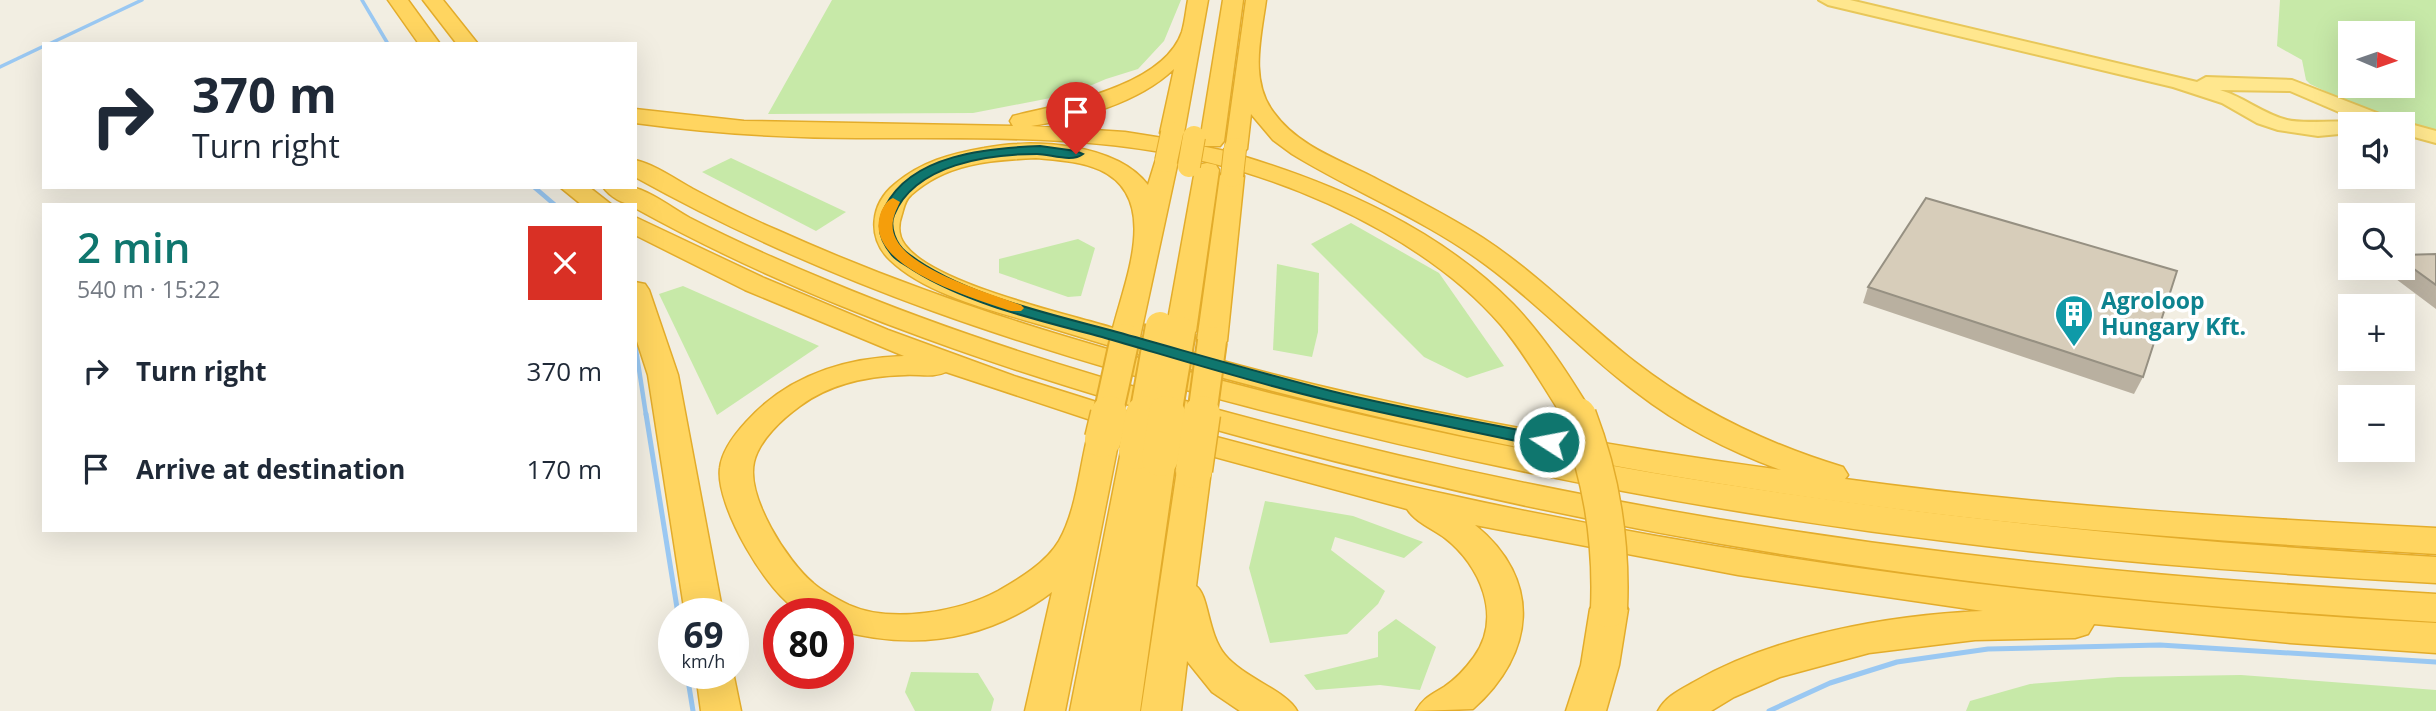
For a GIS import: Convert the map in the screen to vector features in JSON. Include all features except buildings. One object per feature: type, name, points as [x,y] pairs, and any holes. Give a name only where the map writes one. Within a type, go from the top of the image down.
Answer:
[{"type":"highway","points":[[396,0],[394,9],[412,42]]},
{"type":"highway","points":[[396,0],[428,42]]},
{"type":"highway","points":[[433,0],[466,42]]},
{"type":"highway","points":[[1161,711],[1212,341],[1198,168],[1193,137],[1190,36],[1198,0]]},
{"type":"highway","points":[[1120,711],[1149,455],[1198,168],[1193,137],[1219,0]]},
{"type":"highway","points":[[1193,137],[1233,0]]},
{"type":"highway","points":[[1045,711],[1129,317],[1149,237],[1198,168],[1235,149],[1255,0]]},
{"type":"highway","points":[[909,130],[1006,123],[1087,106],[1128,90],[1151,77],[1169,63],[1190,36]]},
{"type":"highway","points":[[1247,60],[1249,90],[1261,114],[1274,129],[1320,160],[1432,219],[1500,262],[1625,369],[1668,402],[1731,438],[1789,461],[1860,483],[1975,507]]},
{"type":"highway","points":[[637,116],[727,127],[1077,135],[1150,144],[1203,154],[1273,174],[1352,205],[1425,248],[1508,315],[1540,355],[1578,416],[1604,494],[1611,547],[1609,609],[1600,665],[1586,711]]},
{"type":"highway","points":[[1149,237],[1143,198],[1128,176],[1107,163],[1091,158],[1040,150],[976,155],[936,169],[901,191],[886,218],[887,237],[898,254],[920,269],[956,287],[1021,310],[1256,377],[1419,416],[1649,461],[1860,493],[2186,528],[2436,541]]},
{"type":"highway","points":[[637,168],[697,201],[820,258],[971,315],[1101,358],[1251,399],[1471,452],[1732,500],[1958,532],[2184,554],[2436,570]]},
{"type":"highway","points":[[557,189],[570,203]]},
{"type":"highway","points":[[575,189],[597,203]]},
{"type":"highway","points":[[619,189],[706,237],[788,274],[993,354],[1236,426],[1423,472],[1667,522],[1978,569],[2209,593],[2436,608]]},
{"type":"highway","points":[[637,226],[763,287],[979,375],[1159,432],[1390,493],[1576,533],[1766,567],[1992,600],[2265,628]]},
{"type":"highway","points":[[637,296],[663,375],[701,598]]},
{"type":"highway","points":[[810,598],[799,591],[766,548],[743,505],[737,486],[736,469],[743,447],[778,405],[801,391],[844,373],[898,364],[933,366],[979,375]]},
{"type":"highway","points":[[1090,711],[1149,455]]},
{"type":"highway","points":[[1390,493],[1445,520],[1467,537],[1480,550],[1500,586],[1505,636],[1495,657],[1482,678],[1466,694],[1436,711]]},
{"type":"highway","points":[[854,620],[876,626],[932,627],[982,614],[1017,599],[1066,558],[1089,512]]},
{"type":"highway","points":[[1184,538],[1186,618],[1199,651],[1222,679],[1253,700],[1277,711]]},
{"type":"highway","points":[[1678,711],[1743,676],[1826,648],[1895,635],[1966,628],[2067,624],[2265,628],[2436,638]]},
{"type":"highway","points":[[717,689],[721,711]]},
{"type":"main road","points":[[1828,0],[2231,92],[2266,82],[2291,86],[2313,92],[2339,112]]},
{"type":"main road","points":[[2231,92],[2264,120],[2318,130],[2338,125]]},
{"type":"main road","points":[[2415,134],[2436,138]]},
{"type":"green space","points":[[832,0],[1181,0],[1164,41],[1138,69],[1071,94],[973,113],[768,114]]},
{"type":"green space","points":[[2280,0],[2436,0],[2436,134],[2415,129],[2415,112],[2370,112],[2340,98],[2415,98],[2415,21],[2338,21],[2338,97],[2306,80],[2302,60],[2277,46]]},
{"type":"green space","points":[[731,158],[846,212],[816,231],[702,172]]},
{"type":"green space","points":[[1351,223],[1439,273],[1504,366],[1467,378],[1424,357],[1311,244]]},
{"type":"green space","points":[[1078,239],[1095,248],[1081,296],[1068,297],[999,273],[999,259]]},
{"type":"green space","points":[[1277,264],[1319,273],[1318,332],[1312,357],[1273,350]]},
{"type":"green space","points":[[683,286],[819,346],[717,415],[659,294]]},
{"type":"green space","points":[[1265,501],[1353,516],[1423,542],[1404,558],[1335,537],[1331,550],[1385,591],[1378,604],[1347,634],[1270,643],[1249,568]]},
{"type":"green space","points":[[1396,619],[1436,647],[1420,690],[1380,685],[1316,690],[1304,675],[1378,657],[1378,632]]},
{"type":"green space","points":[[911,672],[978,673],[994,699],[991,711],[915,711],[905,692]]},
{"type":"green space","points":[[2241,675],[2436,690],[2436,711],[1966,711],[1970,701],[2030,684],[2118,677]]},
{"type":"waterway","points":[[53,42],[142,0]]},
{"type":"waterway","points":[[362,0],[387,42]]},
{"type":"waterway","points":[[0,67],[42,47]]},
{"type":"waterway","points":[[536,189],[553,203]]},
{"type":"waterway","points":[[637,356],[646,415]]},
{"type":"waterway","points":[[646,414],[675,598]]},
{"type":"waterway","points":[[1769,711],[1830,683],[1897,662],[1988,649],[2160,645],[2436,662]]},
{"type":"waterway","points":[[689,689],[693,711]]},
{"type":"slow traffic","points":[[893,202],[886,218],[886,227],[887,237],[898,254],[920,269],[956,287],[1016,308]]},
{"type":"place","name":"Agroloop Hungary Kft.","points":[[2074,348]]},
{"type":"route","points":[[1076,154],[1040,150],[1006,151],[976,155],[936,169],[908,185],[895,198],[886,218],[887,237],[898,254],[920,269],[956,287],[1021,310],[1331,396],[1549,442]]}]
